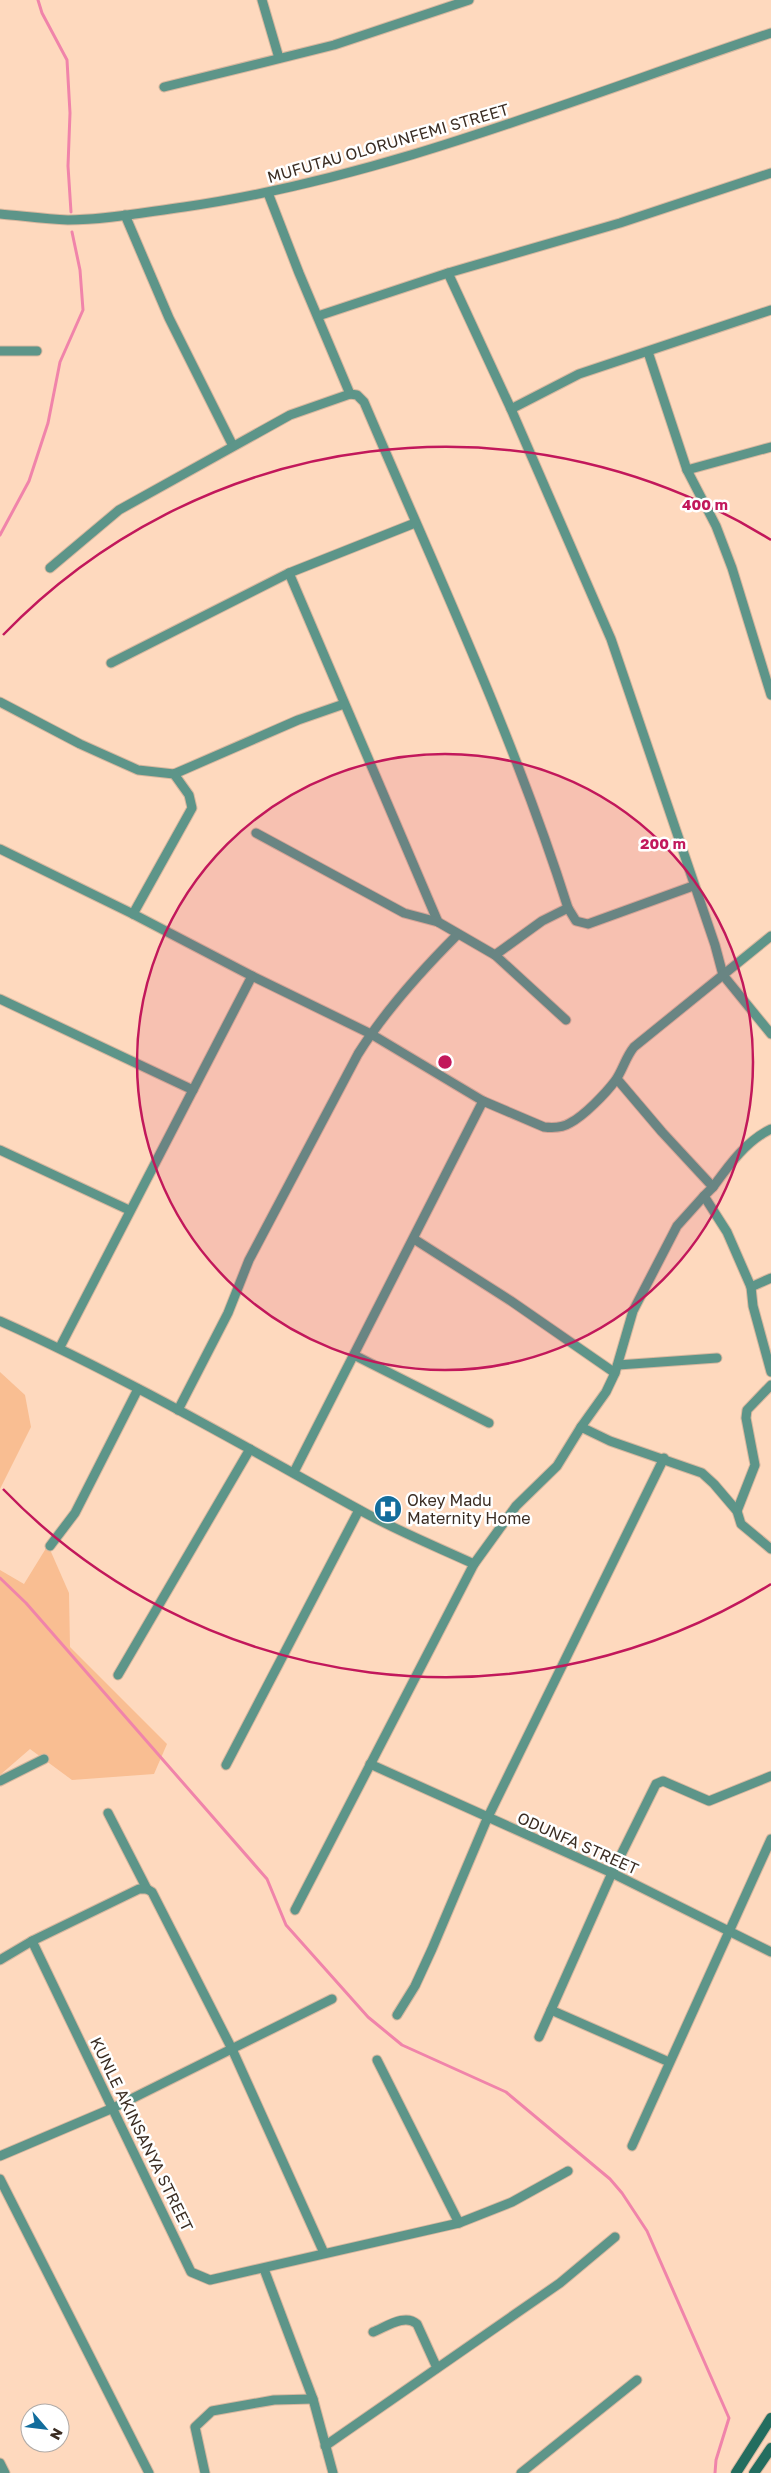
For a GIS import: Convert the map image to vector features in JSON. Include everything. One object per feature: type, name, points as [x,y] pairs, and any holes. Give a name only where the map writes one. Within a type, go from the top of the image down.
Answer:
[{"type":"main road","points":[[736,2473],[771,2418]]},
{"type":"main road","points":[[754,2473],[771,2448]]},
{"type":"street","points":[[262,0],[279,58]]},
{"type":"street","points":[[164,87],[334,45],[469,0]]},
{"type":"street","name":"MUFUTAU OLORUNFEMI STREET","points":[[0,214],[68,220],[125,215],[268,193],[321,180],[519,121],[771,33]]},
{"type":"street","points":[[318,316],[448,273],[620,223],[771,174]]},
{"type":"street","points":[[268,193],[299,273],[350,394]]},
{"type":"street","points":[[125,215],[169,318],[233,446]]},
{"type":"street","points":[[448,273],[511,409],[611,639],[693,886],[715,945],[723,975],[771,1034]]},
{"type":"street","points":[[511,409],[579,374],[771,310]]},
{"type":"street","points":[[0,351],[36,351]]},
{"type":"street","points":[[648,352],[688,470],[724,545],[771,695]]},
{"type":"street","points":[[50,568],[119,510],[233,446],[290,415],[350,394],[361,398],[520,772],[568,908],[576,921],[588,924],[693,886]]},
{"type":"street","points":[[688,470],[771,447]]},
{"type":"street","points":[[111,663],[289,573],[415,523]]},
{"type":"street","points":[[289,573],[438,922]]},
{"type":"street","points":[[0,702],[80,744],[138,770],[174,774],[298,720],[344,704]]},
{"type":"street","points":[[133,914],[192,808],[189,796],[174,774]]},
{"type":"street","points":[[256,833],[404,913],[438,922],[457,935],[496,955],[566,1020]]},
{"type":"street","points":[[0,849],[371,1034],[483,1100],[544,1126],[564,1126],[578,1116],[607,1091],[617,1079],[626,1057],[634,1047],[771,936]]},
{"type":"street","points":[[496,955],[526,932],[568,908]]},
{"type":"street","points":[[178,1410],[228,1314],[249,1260],[371,1034],[431,962],[457,935]]},
{"type":"street","points":[[60,1348],[95,1282],[129,1210],[252,976]]},
{"type":"street","points":[[0,999],[193,1090]]},
{"type":"street","points":[[617,1079],[662,1132],[713,1187]]},
{"type":"street","points":[[294,1472],[483,1100]]},
{"type":"street","points":[[295,1910],[474,1564],[516,1506],[557,1466],[581,1427],[606,1392],[616,1369],[633,1311],[677,1226],[713,1187],[748,1144],[759,1135],[771,1129]]},
{"type":"street","points":[[0,1150],[129,1210]]},
{"type":"street","points":[[704,1196],[727,1232],[751,1287],[753,1306],[771,1372]]},
{"type":"street","points":[[414,1239],[543,1322],[548,1329],[616,1369],[717,1358]]},
{"type":"street","points":[[751,1287],[771,1278]]},
{"type":"street","points":[[0,1321],[60,1348],[178,1410],[294,1472],[359,1510],[474,1564]]},
{"type":"street","points":[[354,1355],[489,1423]]},
{"type":"street","points":[[737,1512],[756,1465],[746,1418],[747,1410],[750,1404],[771,1385]]},
{"type":"street","points":[[50,1546],[75,1513],[138,1389]]},
{"type":"street","points":[[581,1427],[610,1441],[664,1458],[708,1478],[737,1512],[742,1524],[771,1550]]},
{"type":"street","points":[[118,1675],[250,1449]]},
{"type":"street","points":[[397,2015],[415,1986],[487,1819],[664,1458]]},
{"type":"street","points":[[226,1765],[359,1510]]},
{"type":"street","points":[[0,1781],[44,1759]]},
{"type":"street","name":"ODUNFA STREET","points":[[370,1764],[487,1819],[612,1873],[771,1952]]},
{"type":"street","points":[[539,2038],[612,1873],[656,1784],[663,1781],[709,1801],[771,1776]]},
{"type":"street","points":[[108,1813],[147,1888],[152,1892],[232,2049],[324,2253]]},
{"type":"street","points":[[632,2146],[771,1839]]},
{"type":"street","points":[[0,1960],[32,1941],[140,1889],[147,1888]]},
{"type":"street","name":"KUNLE AKINSANYA STREET","points":[[32,1941],[191,2272],[210,2280],[459,2223],[512,2202],[568,2171]]},
{"type":"street","points":[[0,2156],[113,2108],[332,1999]]},
{"type":"street","points":[[552,2010],[670,2062]]},
{"type":"street","points":[[377,2060],[459,2223]]},
{"type":"street","points":[[0,2179],[149,2473]]},
{"type":"street","points":[[325,2446],[560,2283],[615,2236]]},
{"type":"street","points":[[264,2269],[313,2399],[333,2473]]},
{"type":"street","points":[[373,2332],[406,2319],[413,2320],[417,2324],[437,2368]]},
{"type":"street","points":[[521,2473],[637,2380]]},
{"type":"street","points":[[205,2473],[196,2427],[212,2411],[274,2400],[313,2399]]},
{"type":"street","points":[[0,2462],[5,2473]]},
{"type":"shaded area","points":[[0,1372],[25,1395],[31,1427],[0,1489]]},
{"type":"shaded area","points":[[48,1545],[69,1593],[70,1647],[167,1744],[154,1774],[72,1780],[30,1749],[0,1775],[0,1570],[24,1584]]},
{"type":"waterway","points":[[38,0],[42,13],[67,60],[70,113],[68,166],[71,212]]},
{"type":"waterway","points":[[0,535],[29,481],[48,423],[60,362],[83,310],[80,270],[72,232]]},
{"type":"waterway","points":[[0,1578],[26,1603],[267,1879],[286,1925],[368,2017],[402,2045],[506,2092],[610,2179],[622,2193],[647,2231],[729,2418],[716,2460],[715,2473]]},
{"type":"place","name":"Okey Madu Maternity Home","points":[[388,1509]]}]
